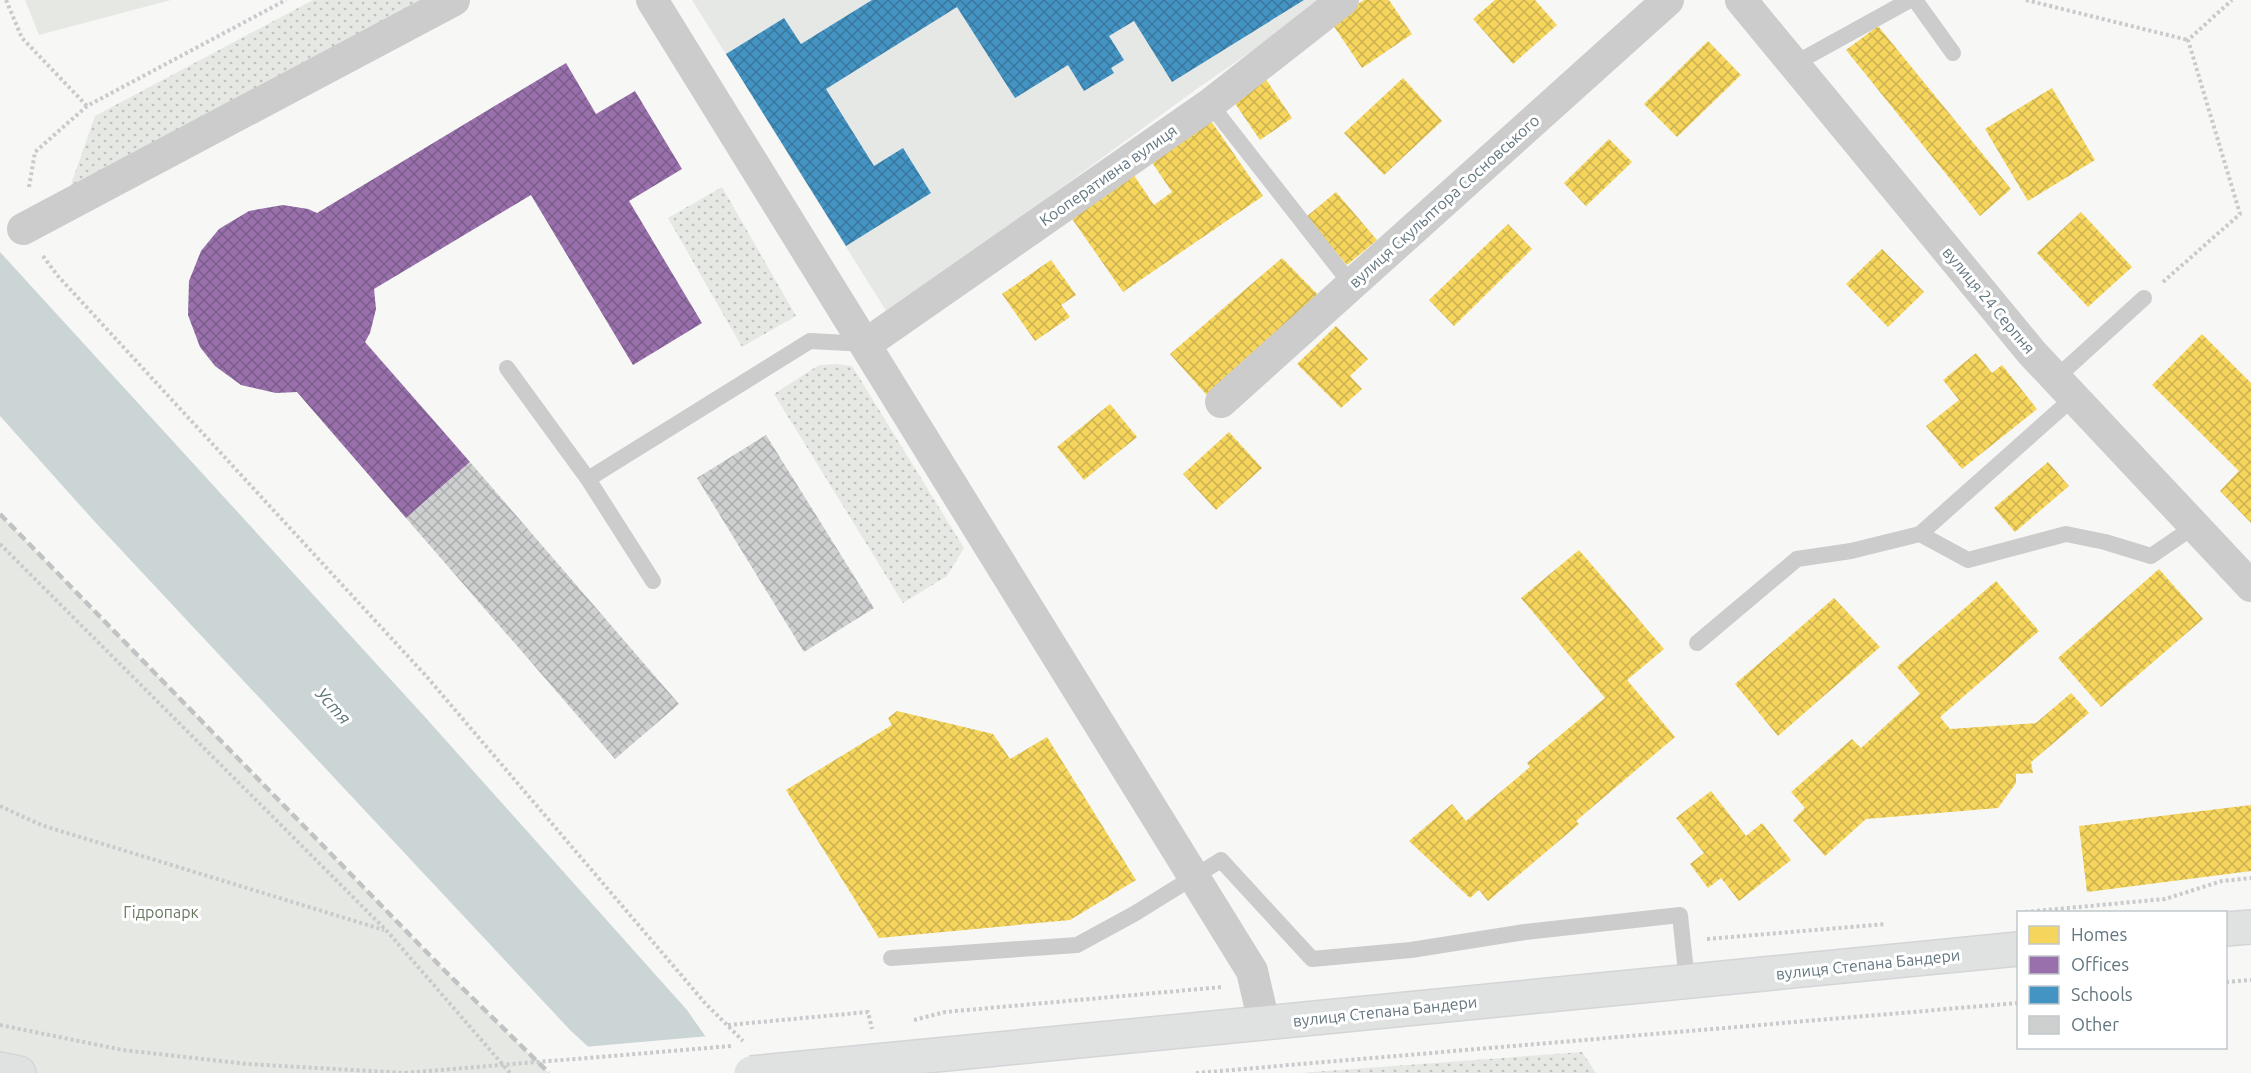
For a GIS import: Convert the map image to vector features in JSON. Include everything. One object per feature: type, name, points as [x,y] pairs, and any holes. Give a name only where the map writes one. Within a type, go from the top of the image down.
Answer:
[{"type":"main road","points":[[2227,929],[2251,927]]},
{"type":"main road","name":"вулиця Степана Бандери","points":[[751,1055],[866,1062],[2017,950]]},
{"type":"main road","points":[[0,1069],[19,1073]]},
{"type":"street","points":[[22,229],[454,0]]},
{"type":"street","points":[[652,0],[1252,971],[1264,1023]]},
{"type":"street","name":"Кооперативна вулиця","points":[[866,344],[1210,104],[1343,0]]},
{"type":"street","name":"вулиця Скульптора Сосновського","points":[[1221,402],[1668,0]]},
{"type":"street","name":"вулиця 24 Серпня","points":[[1742,0],[2032,353],[2251,586]]},
{"type":"lane","points":[[1794,64],[1910,0]]},
{"type":"lane","points":[[1915,0],[1953,53]]},
{"type":"lane","points":[[1210,104],[1351,284]]},
{"type":"lane","points":[[1697,643],[1797,559],[1851,550],[1920,534],[2065,388],[2144,298]]},
{"type":"lane","points":[[588,479],[810,341],[866,344]]},
{"type":"lane","points":[[507,368],[588,479],[654,581]]},
{"type":"lane","points":[[1920,534],[1968,560],[2066,534],[2106,542],[2151,556],[2195,526]]},
{"type":"lane","points":[[891,958],[1077,945],[1134,914],[1221,860],[1312,959],[1411,950],[1526,932],[1680,915],[1687,982]]},
{"type":"path","points":[[6,0],[22,38],[87,106]]},
{"type":"path","points":[[286,0],[87,106],[35,152],[22,229],[57,275],[427,677],[705,1003],[728,1025],[751,1055]]},
{"type":"path","points":[[2026,0],[2188,40]]},
{"type":"path","points":[[2188,40],[2232,0]]},
{"type":"path","points":[[2144,298],[2240,214],[2188,40]]},
{"type":"path","points":[[0,544],[387,931],[510,1073]]},
{"type":"path","points":[[0,806],[41,825],[387,931]]},
{"type":"path","points":[[2036,911],[2165,899],[2222,881],[2251,878]]},
{"type":"path","points":[[2227,982],[2251,980]]},
{"type":"path","points":[[1197,1073],[2017,1003]]},
{"type":"path","points":[[728,1025],[868,1012],[873,1030]]},
{"type":"path","points":[[0,1026],[134,1051],[247,1064],[405,1073],[751,1055]]},
{"type":"shaded area","points":[[692,0],[1326,0],[1198,88],[888,314]]},
{"type":"green space","points":[[25,0],[171,0],[39,35]]},
{"type":"green space","points":[[313,0],[424,0],[68,193],[95,116]]},
{"type":"green space","points":[[722,187],[796,316],[742,347],[668,218]]},
{"type":"green space","points":[[819,365],[852,366],[964,548],[947,576],[903,603],[774,394]]},
{"type":"green space","name":"Гідропарк","points":[[0,514],[446,972],[549,1073],[0,1073]]},
{"type":"green space","points":[[1582,1052],[1596,1073],[1299,1073]]},
{"type":"water","name":"Устя","points":[[0,252],[425,717],[687,1010],[731,1073],[617,1073],[571,1031],[95,522],[0,416]]},
{"type":"pier","points":[[709,1036],[734,1073],[612,1073],[584,1047]]},
{"type":"building: Homes","points":[[1364,0],[1389,0],[1412,34],[1362,68],[1331,22]]},
{"type":"building: Homes","points":[[1495,0],[1535,0],[1557,25],[1513,64],[1473,19]]},
{"type":"building: Homes","points":[[1878,26],[2011,189],[1980,216],[1846,50]]},
{"type":"building: Homes","points":[[1708,41],[1741,75],[1677,137],[1644,104]]},
{"type":"building: Homes","points":[[1263,75],[1292,118],[1260,140],[1230,96]]},
{"type":"building: Homes","points":[[1403,78],[1442,121],[1384,175],[1344,133]]},
{"type":"building: Homes","points":[[2052,88],[2095,160],[2028,201],[1985,129]]},
{"type":"building: Homes","points":[[1209,118],[1263,196],[1123,292],[1068,213],[1131,171],[1154,205],[1172,192],[1149,158]]},
{"type":"building: Homes","points":[[1609,139],[1632,162],[1586,206],[1564,183]]},
{"type":"building: Homes","points":[[1336,192],[1377,240],[1347,265],[1306,217]]},
{"type":"building: Homes","points":[[2081,212],[2132,267],[2088,307],[2037,253]]},
{"type":"building: Homes","points":[[1508,224],[1532,249],[1454,326],[1429,300]]},
{"type":"building: Homes","points":[[1882,249],[1924,292],[1888,327],[1846,284]]},
{"type":"building: Homes","points":[[1282,258],[1327,304],[1213,402],[1170,354]]},
{"type":"building: Homes","points":[[1051,260],[1076,295],[1061,305],[1070,317],[1035,341],[1002,294]]},
{"type":"building: Homes","points":[[1336,326],[1368,359],[1350,376],[1362,389],[1341,408],[1297,364]]},
{"type":"building: Homes","points":[[2202,334],[2251,383],[2251,523],[2220,491],[2239,471],[2152,385]]},
{"type":"building: Homes","points":[[1976,353],[1992,373],[2002,365],[2037,409],[1962,469],[1926,426],[1959,400],[1943,380]]},
{"type":"building: Homes","points":[[1110,404],[1137,437],[1084,480],[1057,447]]},
{"type":"building: Homes","points":[[1229,432],[1262,468],[1216,510],[1183,474]]},
{"type":"building: Homes","points":[[2048,462],[2069,486],[2015,532],[1994,508]]},
{"type":"building: Homes","points":[[1579,550],[1664,649],[1627,680],[1675,737],[1576,821],[1579,824],[1488,901],[1479,890],[1470,898],[1409,841],[1452,804],[1466,821],[1530,767],[1527,763],[1605,698],[1521,598]]},
{"type":"building: Homes","points":[[2159,569],[2203,619],[2101,707],[2058,658]]},
{"type":"building: Homes","points":[[1996,581],[2039,631],[1940,717],[1950,729],[2036,723],[2071,693],[2089,713],[2031,762],[2033,773],[2016,774],[2016,783],[1998,808],[1866,819],[1825,856],[1793,820],[1805,808],[1791,792],[1852,739],[1861,748],[1920,694],[1897,667]]},
{"type":"building: Homes","points":[[1834,598],[1880,647],[1778,736],[1735,684]]},
{"type":"building: Homes","points":[[897,711],[993,734],[1010,759],[1047,737],[1136,880],[1070,920],[879,938],[786,790],[892,725],[888,718]]},
{"type":"building: Homes","points":[[1711,791],[1746,836],[1762,823],[1791,860],[1739,901],[1721,878],[1708,888],[1690,864],[1704,853],[1676,818]]},
{"type":"building: Homes","points":[[2251,805],[2251,871],[2087,892],[2079,826]]},
{"type":"building: Offices","points":[[566,63],[596,114],[635,91],[682,169],[629,201],[702,323],[633,365],[531,195],[374,289],[376,309],[370,333],[365,342],[470,462],[406,518],[297,392],[276,393],[241,385],[215,366],[200,347],[188,315],[189,281],[201,251],[219,229],[249,211],[283,205],[308,209],[317,213]]},
{"type":"building: Schools","points":[[872,0],[1304,0],[1172,82],[1134,21],[1109,36],[1124,60],[1111,68],[1114,73],[1084,91],[1068,65],[1015,98],[957,7],[826,89],[874,166],[903,148],[931,193],[846,246],[726,54],[784,18],[801,44]]},
{"type":"building: Other","points":[[766,435],[874,608],[804,652],[697,478]]},
{"type":"building: Other","points":[[470,462],[679,704],[615,759],[406,518]]},
{"type":"railway","points":[[0,514],[446,972],[549,1073]]}]
